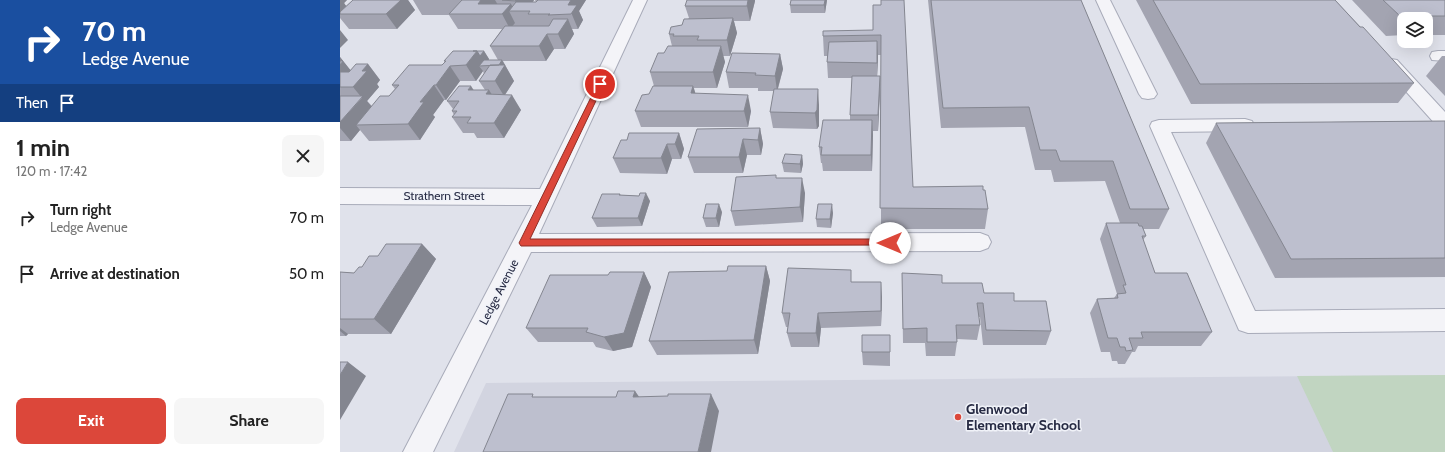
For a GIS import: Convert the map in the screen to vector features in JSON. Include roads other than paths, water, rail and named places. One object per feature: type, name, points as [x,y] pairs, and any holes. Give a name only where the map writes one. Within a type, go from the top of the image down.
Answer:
[{"type":"street","name":"Ledge Avenue","points":[[418,452],[548,196],[640,0]]},
{"type":"street","points":[[1103,0],[1148,94]]},
{"type":"street","points":[[1380,52],[1445,122]]},
{"type":"street","points":[[1420,122],[1445,122]]},
{"type":"street","points":[[1262,124],[1159,126],[1248,322],[1445,320]]},
{"type":"street","name":"Strathern Street","points":[[340,196],[548,196]]},
{"type":"street","points":[[524,243],[980,242]]},
{"type":"place","name":"Glenwood Elementary School","points":[[958,417]]}]
